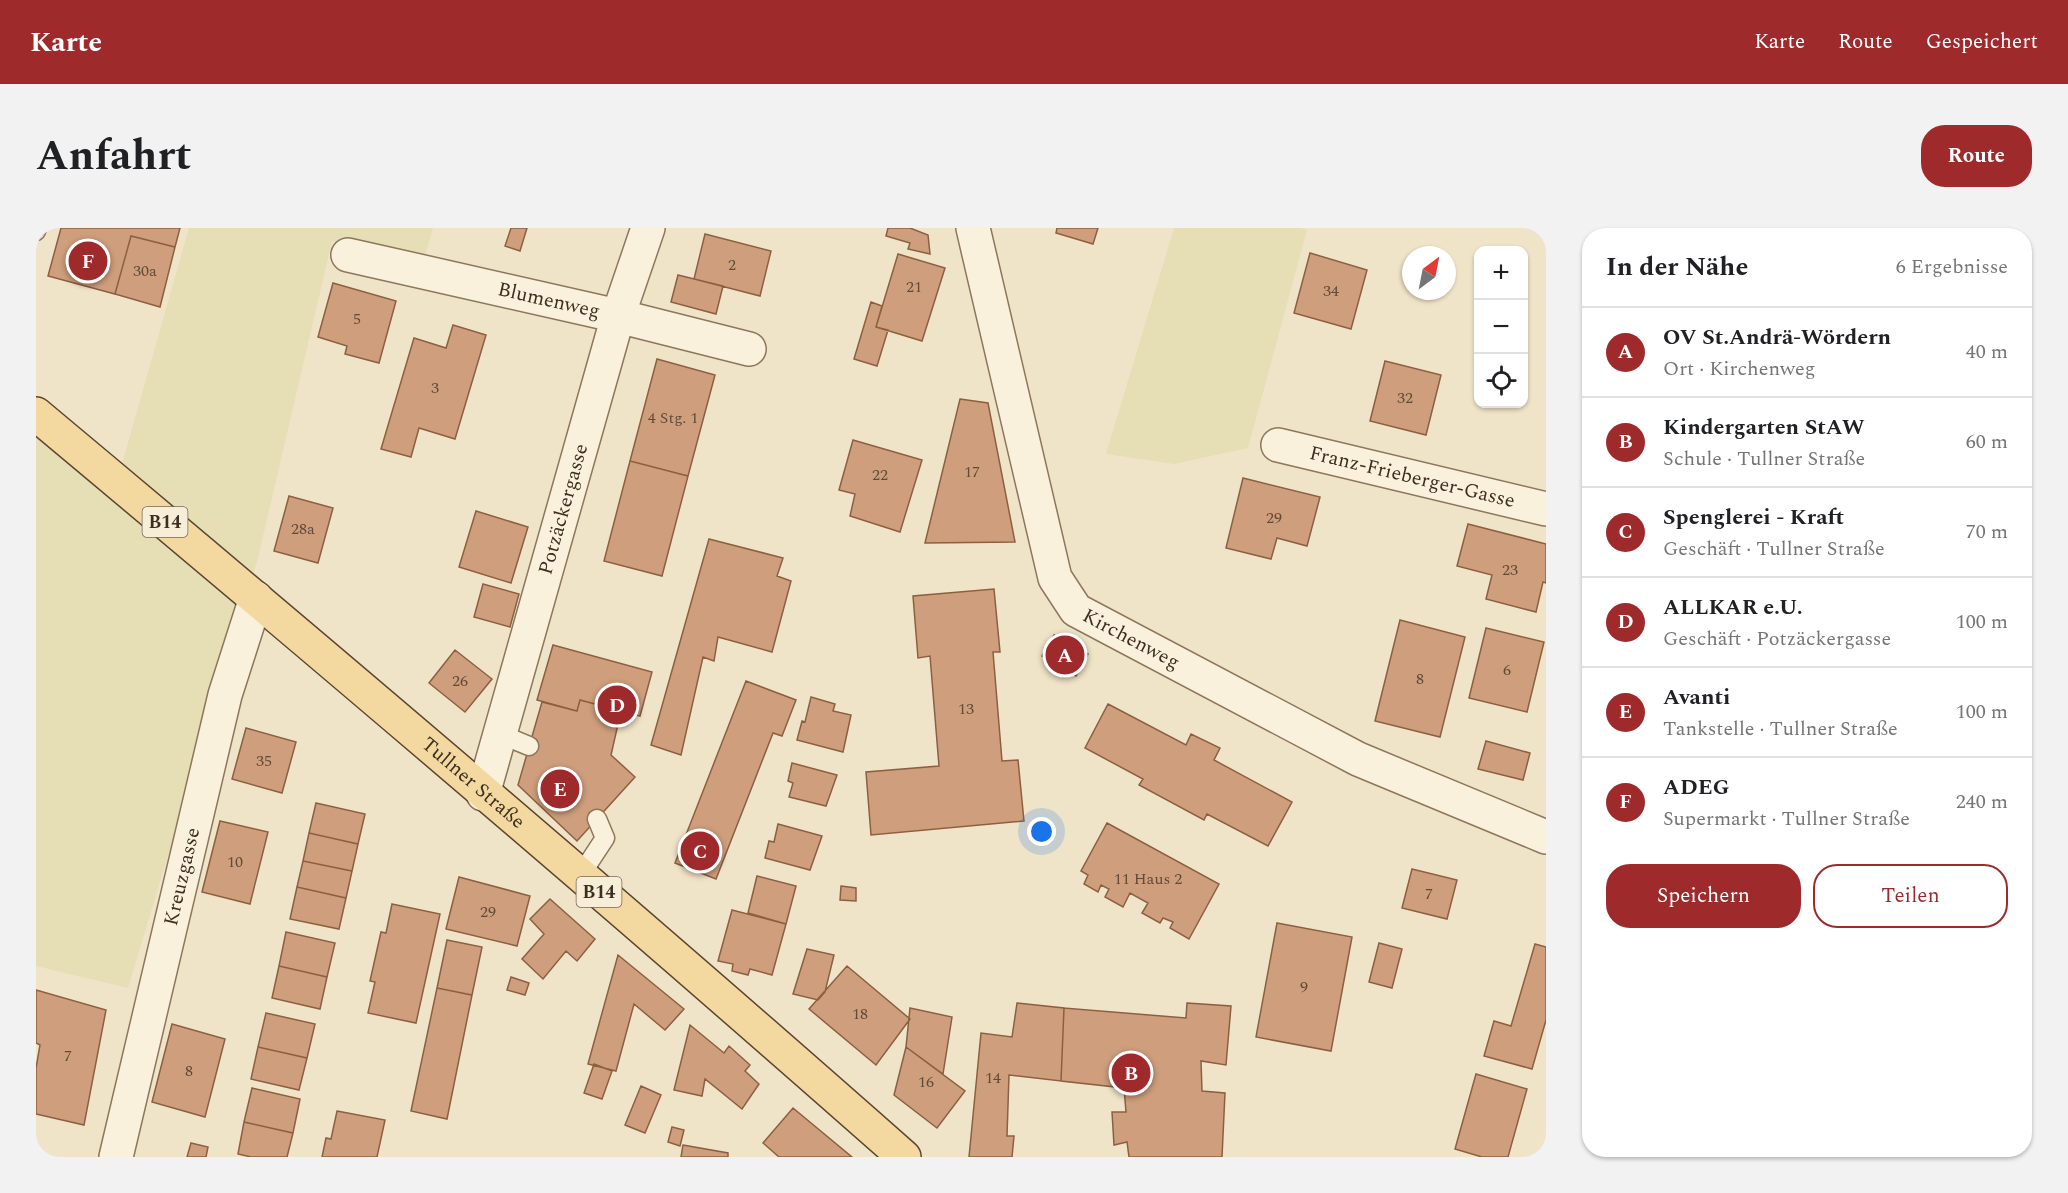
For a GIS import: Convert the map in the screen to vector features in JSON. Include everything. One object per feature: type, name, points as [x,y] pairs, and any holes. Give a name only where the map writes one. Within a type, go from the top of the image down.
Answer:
[{"type":"main road","name":"Tullner Straße","points":[[36,414],[256,598],[904,1157]]},
{"type":"street","name":"Potzäckergasse","points":[[483,794],[515,740],[618,316],[648,228]]},
{"type":"street","name":"Kirchenweg","points":[[973,228],[1055,578],[1076,610],[1358,759],[1546,837]]},
{"type":"street","name":"Blumenweg","points":[[348,255],[618,316],[749,349]]},
{"type":"street","name":"Franz-Frieberger-Gasse","points":[[1278,445],[1546,509]]},
{"type":"street","name":"Kreuzgasse","points":[[116,1157],[225,695],[256,598]]},
{"type":"lane","points":[[580,876],[605,838],[597,819]]},
{"type":"shaded area","points":[[189,228],[433,228],[424,260],[332,241],[258,558],[128,988],[36,966],[36,435],[112,499]]},
{"type":"shaded area","points":[[1174,228],[1301,228],[1307,230],[1248,448],[1174,464],[1106,454]]},
{"type":"building","points":[[61,228],[180,228],[175,247],[131,236],[115,294],[48,276]]},
{"type":"building","points":[[511,228],[527,228],[520,251],[505,246]]},
{"type":"building","points":[[888,228],[910,228],[928,235],[930,254],[908,249],[910,243],[886,236]]},
{"type":"building","points":[[1057,228],[1098,228],[1093,244],[1056,233]]},
{"type":"building","points":[[705,234],[771,251],[760,296],[694,279]]},
{"type":"building","points":[[131,236],[175,247],[160,307],[115,294]]},
{"type":"building","points":[[1310,253],[1367,270],[1351,329],[1294,313]]},
{"type":"building","points":[[898,254],[945,268],[922,341],[876,327]]},
{"type":"building","points":[[678,275],[723,286],[716,314],[671,302]]},
{"type":"building","points":[[333,283],[396,301],[379,363],[345,354],[347,346],[318,337]]},
{"type":"building","points":[[871,302],[882,306],[876,327],[888,330],[877,366],[854,359]]},
{"type":"building","points":[[453,325],[486,335],[455,439],[419,428],[411,457],[381,449],[414,338],[446,348]]},
{"type":"building","points":[[657,359],[715,375],[688,476],[630,461]]},
{"type":"building","points":[[1385,361],[1441,375],[1426,435],[1370,421]]},
{"type":"building","points":[[960,399],[988,403],[1015,542],[925,543]]},
{"type":"building","points":[[853,440],[922,460],[900,532],[850,516],[855,494],[839,490]]},
{"type":"building","points":[[630,461],[688,476],[662,576],[604,561]]},
{"type":"building","points":[[1243,478],[1320,497],[1307,546],[1277,538],[1271,559],[1226,548]]},
{"type":"building","points":[[289,496],[333,508],[318,563],[274,551]]},
{"type":"building","points":[[476,511],[528,527],[511,583],[459,567]]},
{"type":"building","points":[[1468,524],[1546,544],[1546,583],[1543,582],[1536,612],[1486,599],[1492,575],[1457,566]]},
{"type":"building","points":[[709,539],[783,558],[777,576],[791,581],[772,652],[718,637],[714,661],[703,657],[681,755],[651,745]]},
{"type":"building","points":[[483,584],[519,594],[510,627],[474,617]]},
{"type":"building","points":[[994,589],[1000,652],[993,652],[1002,761],[1018,760],[1024,821],[871,835],[866,772],[939,766],[930,656],[918,658],[913,596]]},
{"type":"building","points":[[1400,620],[1465,637],[1440,737],[1375,721]]},
{"type":"building","points":[[1486,628],[1544,642],[1527,712],[1469,698]]},
{"type":"building","points":[[1054,635],[1088,654],[1076,676],[1042,656]]},
{"type":"building","points":[[553,645],[652,672],[640,716],[580,700],[577,711],[537,700]]},
{"type":"building","points":[[455,650],[492,679],[465,712],[429,683]]},
{"type":"building","points":[[746,681],[796,700],[782,736],[773,733],[716,879],[675,863]]},
{"type":"building","points":[[811,697],[835,704],[833,711],[851,715],[843,752],[797,740],[802,721],[805,722]]},
{"type":"building","points":[[580,700],[621,711],[611,755],[635,777],[577,841],[518,785],[542,702],[577,711]]},
{"type":"building","points":[[1108,704],[1186,745],[1191,734],[1220,748],[1214,760],[1292,802],[1268,846],[1207,814],[1204,820],[1139,785],[1143,779],[1085,748]]},
{"type":"building","points":[[246,728],[296,742],[282,793],[232,779]]},
{"type":"building","points":[[1486,741],[1530,753],[1523,780],[1478,769]]},
{"type":"building","points":[[792,763],[837,775],[826,806],[789,797],[793,783],[788,781]]},
{"type":"building","points":[[316,803],[365,814],[358,844],[309,833]]},
{"type":"building","points":[[220,821],[268,832],[250,904],[202,892]]},
{"type":"building","points":[[1107,823],[1219,884],[1189,939],[1170,928],[1173,922],[1163,918],[1160,923],[1142,913],[1148,903],[1130,893],[1123,907],[1105,897],[1109,889],[1101,885],[1098,892],[1084,884],[1088,875],[1081,871]]},
{"type":"building","points":[[778,824],[822,836],[810,870],[765,858],[769,841],[774,842]]},
{"type":"building","points":[[309,833],[358,844],[352,871],[303,861]]},
{"type":"building","points":[[303,861],[352,871],[346,898],[297,887]]},
{"type":"building","points":[[1412,869],[1457,880],[1447,919],[1402,908]]},
{"type":"building","points":[[757,876],[796,886],[786,924],[748,913]]},
{"type":"building","points":[[459,877],[530,896],[517,946],[446,929]]},
{"type":"building","points":[[841,886],[856,888],[856,901],[840,900]]},
{"type":"building","points":[[297,887],[346,898],[339,929],[290,919]]},
{"type":"building","points":[[550,899],[595,939],[577,961],[566,951],[543,979],[522,959],[544,934],[530,919]]},
{"type":"building","points":[[392,904],[440,914],[416,1023],[368,1013],[375,982],[370,981],[381,932],[386,933]]},
{"type":"building","points":[[732,910],[786,924],[772,975],[750,969],[748,975],[732,971],[733,964],[718,961]]},
{"type":"building","points":[[1277,923],[1352,937],[1331,1051],[1256,1037]]},
{"type":"building","points":[[286,932],[335,943],[327,977],[279,966]]},
{"type":"building","points":[[447,940],[482,947],[472,995],[437,988]]},
{"type":"building","points":[[1379,943],[1402,949],[1392,988],[1369,982]]},
{"type":"building","points":[[1535,944],[1546,947],[1546,1020],[1532,1069],[1484,1056],[1494,1021],[1511,1026]]},
{"type":"building","points":[[807,949],[834,955],[825,992],[818,1000],[793,994]]},
{"type":"building","points":[[618,955],[684,1009],[665,1030],[634,1004],[616,1071],[588,1064]]},
{"type":"building","points":[[279,966],[327,977],[320,1009],[272,998]]},
{"type":"building","points":[[847,966],[910,1019],[876,1065],[809,1009]]},
{"type":"building","points":[[511,977],[529,983],[525,995],[507,990]]},
{"type":"building","points":[[437,988],[472,995],[447,1119],[411,1111]]},
{"type":"building","points":[[36,990],[106,1010],[84,1125],[36,1114],[36,1068],[40,1045],[36,1043]]},
{"type":"building","points":[[1017,1003],[1064,1008],[1061,1081],[1009,1075],[1007,1136],[1014,1136],[1012,1157],[969,1157],[981,1033],[1012,1037]]},
{"type":"building","points":[[1187,1003],[1231,1006],[1226,1065],[1201,1061],[1202,1091],[1225,1093],[1222,1157],[1129,1157],[1127,1142],[1114,1145],[1112,1112],[1126,1112],[1124,1088],[1061,1081],[1064,1008],[1186,1018]]},
{"type":"building","points":[[910,1008],[952,1017],[943,1074],[906,1047]]},
{"type":"building","points":[[266,1013],[315,1024],[307,1058],[258,1047]]},
{"type":"building","points":[[172,1024],[225,1039],[205,1117],[152,1102]]},
{"type":"building","points":[[690,1025],[724,1053],[729,1046],[750,1065],[745,1071],[759,1084],[742,1109],[705,1079],[702,1096],[674,1090]]},
{"type":"building","points":[[258,1047],[307,1058],[299,1090],[251,1079]]},
{"type":"building","points":[[906,1047],[965,1091],[937,1128],[894,1095]]},
{"type":"building","points":[[594,1064],[612,1071],[602,1099],[584,1093]]},
{"type":"building","points":[[1476,1074],[1527,1089],[1508,1157],[1482,1157],[1455,1149]]},
{"type":"building","points":[[641,1086],[661,1095],[645,1133],[625,1125]]},
{"type":"building","points":[[252,1088],[300,1099],[293,1133],[244,1122]]},
{"type":"building","points":[[793,1108],[852,1157],[779,1157],[763,1143]]},
{"type":"building","points":[[337,1111],[385,1120],[377,1157],[322,1157],[326,1138],[331,1139]]},
{"type":"building","points":[[244,1122],[293,1133],[287,1157],[251,1157],[238,1154]]},
{"type":"building","points":[[672,1127],[684,1130],[680,1146],[668,1142]]},
{"type":"building","points":[[191,1143],[208,1147],[206,1157],[187,1157]]},
{"type":"building","points":[[683,1145],[728,1153],[728,1157],[681,1157]]},
{"type":"place","name":"ADEG","points":[[88,261]]},
{"type":"place","name":"OV St.Andrä-Wördern","points":[[1065,655]]},
{"type":"place","name":"ALLKAR e.U.","points":[[617,705]]},
{"type":"place","name":"Avanti","points":[[560,789]]},
{"type":"place","name":"Spenglerei - Kraft","points":[[700,851]]},
{"type":"place","name":"Kindergarten StAW","points":[[1131,1073]]}]
